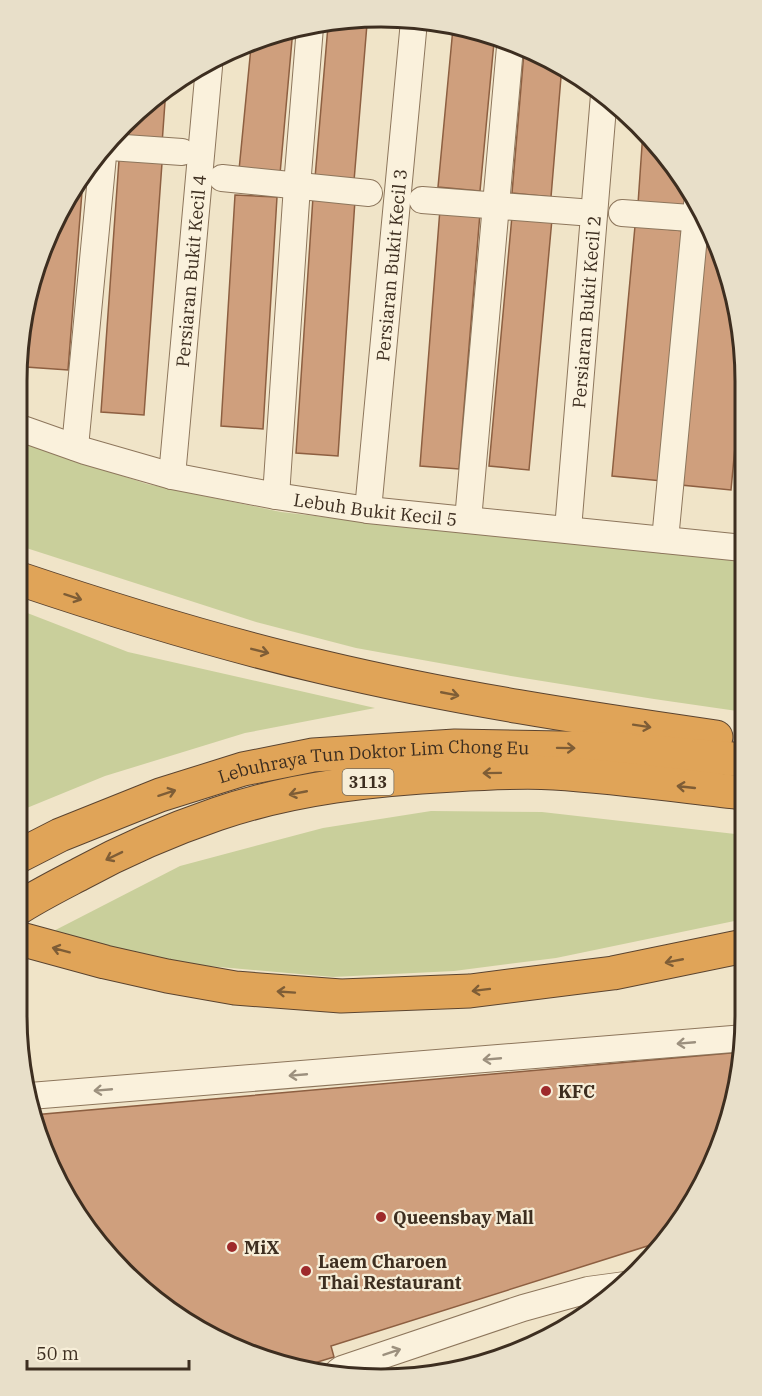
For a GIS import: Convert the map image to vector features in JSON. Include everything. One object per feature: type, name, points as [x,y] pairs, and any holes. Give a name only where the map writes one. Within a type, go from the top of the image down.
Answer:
[{"type":"highway","points":[[27,581],[206,638],[323,668],[524,708],[735,740]]},
{"type":"highway","name":"Lebuhraya Tun Doktor Lim Chong Eu","points":[[27,852],[60,835],[160,795],[243,770],[313,755],[455,746],[617,749],[735,759]]},
{"type":"highway","name":"Lebuhraya Tun Doktor Lim Chong Eu","points":[[27,903],[115,855],[164,833],[219,813],[275,798],[353,783],[488,773],[552,773],[735,792]]},
{"type":"highway","points":[[27,941],[105,962],[235,988],[341,996],[470,991],[613,973],[735,952]]},
{"type":"street","name":"Persiaran Bukit Kecil 3","points":[[368,510],[413,29]]},
{"type":"street","points":[[276,496],[309,35]]},
{"type":"street","points":[[468,520],[510,52]]},
{"type":"street","name":"Persiaran Bukit Kecil 4","points":[[172,476],[209,72]]},
{"type":"street","name":"Persiaran Bukit Kecil 2","points":[[568,529],[603,105]]},
{"type":"street","points":[[116,147],[182,152]]},
{"type":"street","points":[[75,447],[102,162]]},
{"type":"street","points":[[222,178],[369,193]]},
{"type":"street","points":[[422,200],[580,212]]},
{"type":"street","points":[[622,213],[693,214]]},
{"type":"street","points":[[665,540],[698,224]]},
{"type":"street","name":"Lebuh Bukit Kecil 5","points":[[27,430],[172,476],[276,496],[368,510],[735,547]]},
{"type":"street","points":[[36,1095],[734,1039]]},
{"type":"street","points":[[348,1367],[524,1308],[588,1290],[607,1287]]},
{"type":"green space","points":[[27,444],[147,484],[281,512],[735,559],[735,711],[511,676],[356,648],[256,622],[27,548]]},
{"type":"green space","points":[[27,613],[128,652],[375,708],[245,733],[105,776],[27,808]]},
{"type":"green space","points":[[431,811],[542,812],[735,834],[735,921],[556,958],[454,971],[333,977],[162,962],[38,939],[180,866],[323,828]]},
{"type":"building","points":[[367,28],[354,181],[315,178],[328,31]]},
{"type":"building","points":[[452,35],[494,46],[480,191],[438,187]]},
{"type":"building","points":[[292,38],[280,174],[239,170],[250,52]]},
{"type":"building","points":[[524,57],[561,76],[551,197],[512,193]]},
{"type":"building","points":[[165,100],[162,144],[124,141],[131,131]]},
{"type":"building","points":[[642,143],[662,165],[688,204],[688,208],[638,204]]},
{"type":"building","points":[[119,160],[162,163],[144,415],[101,412]]},
{"type":"building","points":[[82,192],[68,370],[28,367],[28,358],[34,312],[46,267],[64,224]]},
{"type":"building","points":[[235,195],[277,197],[263,429],[221,426]]},
{"type":"building","points":[[313,197],[355,200],[338,456],[296,453]]},
{"type":"building","points":[[440,209],[480,213],[459,469],[420,466]]},
{"type":"building","points":[[512,216],[552,219],[529,470],[489,466]]},
{"type":"building","points":[[635,226],[685,231],[662,481],[612,476]]},
{"type":"building","points":[[704,236],[723,289],[732,335],[735,447],[731,490],[681,485]]},
{"type":"building","name":"Queensbay Mall","points":[[733,1053],[723,1107],[708,1150],[688,1192],[662,1231],[649,1245],[331,1346],[334,1357],[316,1363],[267,1350],[224,1332],[184,1309],[148,1281],[100,1231],[74,1192],[54,1150],[41,1114]]},
{"type":"place","name":"KFC","points":[[546,1091]]},
{"type":"place","name":"Queensbay Mall","points":[[381,1217]]},
{"type":"place","name":"MiX","points":[[232,1247]]},
{"type":"place","name":"Laem Charoen Thai Restaurant","points":[[306,1271]]}]
